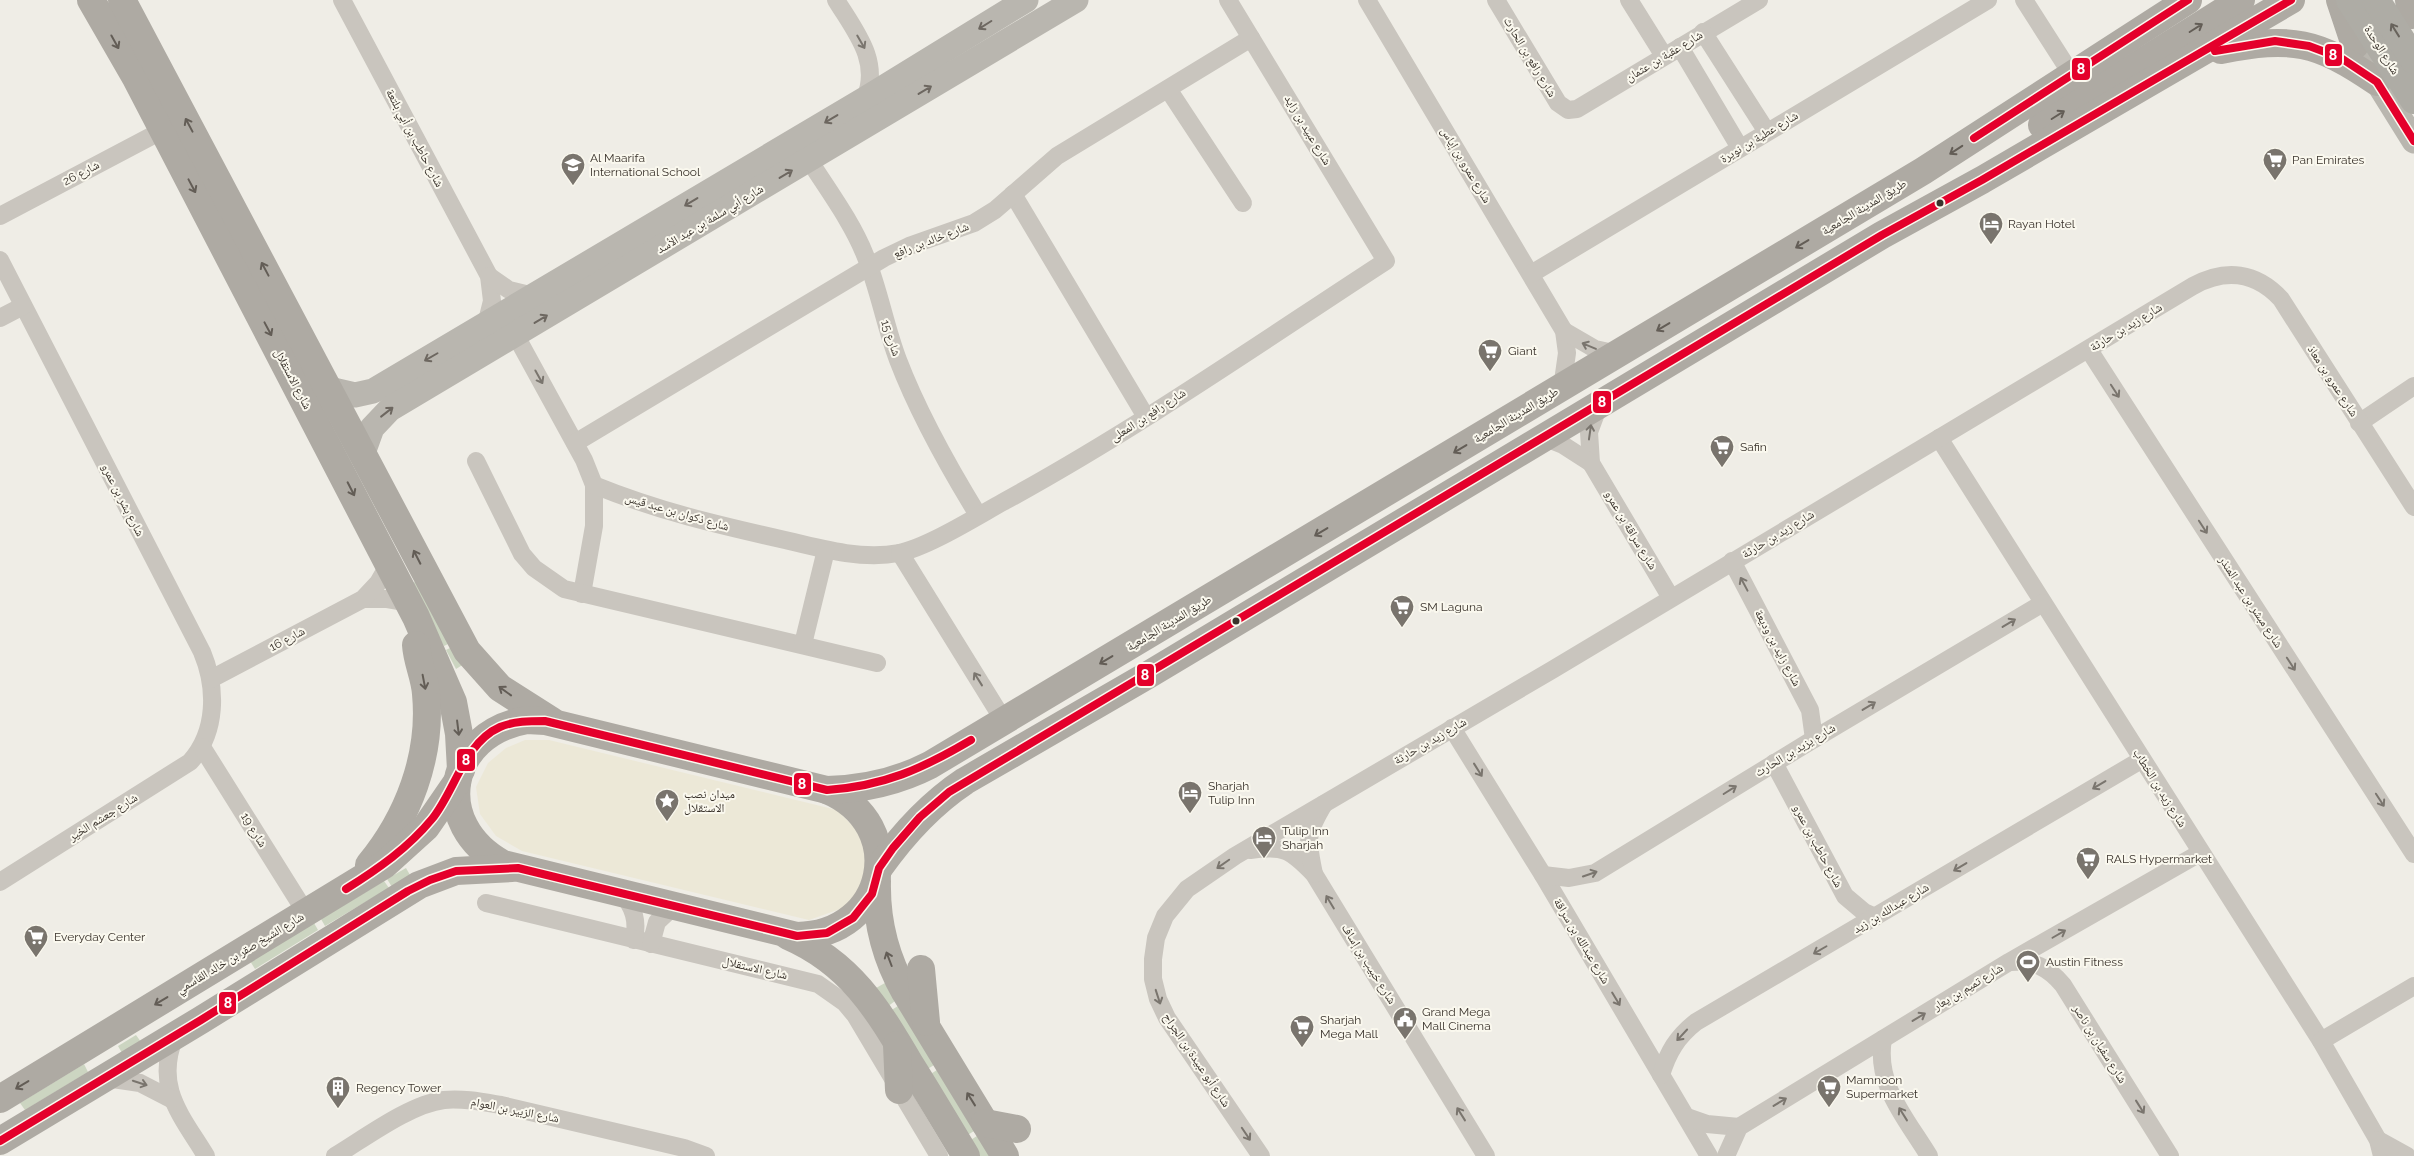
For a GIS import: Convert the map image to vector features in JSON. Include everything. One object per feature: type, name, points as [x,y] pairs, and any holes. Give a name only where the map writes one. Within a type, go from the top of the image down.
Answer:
[{"type":"highway","name":"شارع الوحدة","points":[[2350,0],[2414,100]]},
{"type":"highway","name":"شارع الوحدة","points":[[2376,0],[2414,60]]},
{"type":"main road","name":"شارع الاستقلال","points":[[91,0],[163,130],[413,610],[453,702],[459,734],[460,816],[466,831],[476,845],[488,856],[503,864],[518,868]]},
{"type":"main road","points":[[122,0],[459,637],[476,665],[500,688],[562,725],[827,790],[852,804],[870,826],[877,846],[879,922],[886,950],[897,978],[1005,1156]]},
{"type":"main road","name":"طريق المدينة الجامعية","points":[[827,790],[869,786],[904,777],[930,765],[1923,171],[2188,0]]},
{"type":"main road","points":[[1982,180],[1997,159],[2016,142],[2240,0]]},
{"type":"main road","points":[[0,1141],[175,1036],[419,885],[456,871],[518,868],[797,936],[812,936],[841,927],[864,906],[872,894],[878,874],[907,830],[948,792],[1882,235],[1982,180],[2291,0]]},
{"type":"main road","points":[[2340,0],[2355,44]]},
{"type":"main road","points":[[2200,54],[2257,43],[2292,43],[2341,58],[2377,82]]},
{"type":"main road","points":[[309,408],[327,424],[345,453],[354,457],[363,453]]},
{"type":"main road","points":[[352,885],[380,852],[396,826],[410,797],[420,766],[427,706],[424,680],[416,648],[413,610]]},
{"type":"main road","name":"شارع الشيخ صقر بن خالد القاسمي","points":[[0,1099],[384,865],[413,840],[434,816],[459,776],[468,754],[480,741],[502,726],[527,720],[562,725]]},
{"type":"main road","points":[[782,933],[819,952],[846,973],[874,1005],[966,1156]]},
{"type":"main road","points":[[201,1020],[209,999],[233,979],[236,974],[234,957]]},
{"type":"main road","points":[[921,968],[926,1026]]},
{"type":"main road","points":[[897,1041],[899,1090]]},
{"type":"main road","points":[[985,1123],[1017,1129]]},
{"type":"street","name":"شارع حاطب بن أبي بلتعة","points":[[342,0],[489,276],[492,301],[477,330]]},
{"type":"street","points":[[836,0],[867,51],[870,62],[870,82],[865,99]]},
{"type":"street","name":"شارع أبي سلمة بن عبد الأسد","points":[[329,389],[356,395],[373,391],[865,99],[1026,0]]},
{"type":"street","name":"شارع أبي سلمة بن عبد الأسد","points":[[363,453],[372,428],[383,414],[1076,0]]},
{"type":"street","name":"شارع عبيد بن زايد","points":[[1228,0],[1386,261]]},
{"type":"street","name":"شارع عمرو بن إياس","points":[[1367,0],[1564,330],[1584,344],[1618,354]]},
{"type":"street","name":"شارع رافع بن الحارث","points":[[1496,0],[1558,103],[1568,110]]},
{"type":"street","points":[[1629,0],[1664,56]]},
{"type":"street","name":"شارع عقبة بن عثمان","points":[[1568,110],[1577,109],[1759,0]]},
{"type":"street","name":"شارع عطية بن نويرة","points":[[1530,274],[1988,0]]},
{"type":"street","points":[[2024,0],[2072,74]]},
{"type":"street","points":[[2329,0],[2414,141]]},
{"type":"street","points":[[1704,32],[1767,132]]},
{"type":"street","name":"شارع خالد بن رافع","points":[[575,443],[870,267],[903,249],[974,222],[995,210],[1057,156],[1251,38]]},
{"type":"street","points":[[1680,47],[1740,148]]},
{"type":"street","points":[[1168,89],[1242,202]]},
{"type":"street","name":"شارع 26","points":[[0,216],[163,130]]},
{"type":"street","name":"شارع 15","points":[[809,160],[861,245],[870,267],[892,343],[921,415],[948,466],[978,516]]},
{"type":"street","points":[[1013,194],[1146,417]]},
{"type":"street","name":"شارع بشر بن عمرو","points":[[0,260],[202,652],[211,679],[212,706],[207,736],[202,747]]},
{"type":"street","name":"شارع رافع بن المعلى","points":[[900,553],[932,540],[1054,474],[1146,417],[1386,261]]},
{"type":"street","name":"شارع زيد بن حارثة","points":[[1324,803],[2204,280],[2216,276],[2236,275]]},
{"type":"street","name":"شارع عمرو بن معاذ","points":[[2236,275],[2253,278],[2269,286],[2280,299],[2414,507]]},
{"type":"street","name":"شارع حاطب بن أبي بلتعة","points":[[489,276],[510,290],[534,296]]},
{"type":"street","points":[[0,318],[23,306]]},
{"type":"street","points":[[463,366],[458,355],[477,330]]},
{"type":"street","name":"شارع عمرو بن إياس","points":[[1562,388],[1567,353],[1564,330]]},
{"type":"street","points":[[516,334],[575,443],[591,474],[594,485],[594,526],[582,594]]},
{"type":"street","name":"شارع مبشر بن عبد المنذر","points":[[2089,350],[2414,854]]},
{"type":"street","points":[[2359,422],[2414,386]]},
{"type":"street","name":"شارع سراقة بن عمرو","points":[[1591,463],[1589,432],[1600,403]]},
{"type":"street","name":"شارع سراقة بن عمرو","points":[[1543,437],[1564,445],[1591,463],[1670,598]]},
{"type":"street","name":"شارع زيد بن الخطاب","points":[[1939,438],[2321,1042],[2380,1148],[2407,1156]]},
{"type":"street","points":[[476,461],[522,554],[548,580],[564,589],[877,663]]},
{"type":"street","name":"شارع ذكوان بن عبد قيس","points":[[594,485],[670,513],[826,550],[852,554],[900,553]]},
{"type":"street","points":[[803,644],[826,550]]},
{"type":"street","points":[[900,553],[1004,721]]},
{"type":"street","name":"شارع زايد بن وديعة","points":[[1732,561],[1806,701],[1813,719],[1814,739]]},
{"type":"street","name":"شارع 16","points":[[211,679],[364,599],[378,583],[389,564]]},
{"type":"street","name":"شارع 16","points":[[364,599],[386,599],[413,610]]},
{"type":"street","name":"شارع يزيد بن الحارث","points":[[1543,874],[1569,878],[1595,873],[1774,763],[2043,603]]},
{"type":"street","name":"شارع عبدالله بن سراقة","points":[[1452,728],[1543,874],[1709,1156]]},
{"type":"street","name":"شارع جعشم الخير","points":[[0,882],[183,768],[202,747]]},
{"type":"street","name":"شارع 19","points":[[202,747],[306,913]]},
{"type":"street","name":"شارع عبدالله بن زيد","points":[[1661,1075],[1673,1045],[1683,1032],[1696,1022],[2141,760]]},
{"type":"street","name":"شارع حاطب بن عمرو","points":[[1774,763],[1845,896],[1859,909],[1875,917]]},
{"type":"street","name":"شارع أبو عبيدة بن الجراح","points":[[1261,1156],[1167,1018],[1158,1000],[1153,980],[1152,959],[1156,938],[1165,916],[1187,889],[1242,852],[1324,803]]},
{"type":"street","name":"شارع خبيب بن إساف","points":[[1314,874],[1308,845],[1308,834],[1324,803]]},
{"type":"street","name":"شارع خبيب بن إساف","points":[[1242,852],[1272,847],[1284,849],[1299,858],[1314,874],[1486,1156]]},
{"type":"street","name":"شارع تميم بن يعار","points":[[1739,1127],[2009,962],[2200,853]]},
{"type":"street","points":[[621,893],[627,899],[635,914],[636,931],[643,942],[657,922],[674,906]]},
{"type":"street","name":"شارع الاستقلال","points":[[486,903],[818,984],[845,1003],[855,1015],[939,1156]]},
{"type":"street","name":"شارع سفيان بن ناصر","points":[[2009,962],[2025,961],[2040,964],[2053,973],[2063,985],[2170,1156]]},
{"type":"street","points":[[2321,1042],[2414,986]]},
{"type":"street","points":[[175,1036],[170,1048],[166,1074],[171,1099],[206,1156]]},
{"type":"street","points":[[1883,1039],[1880,1055],[1882,1073],[1888,1090],[1929,1156]]},
{"type":"street","points":[[106,1078],[140,1083],[171,1099]]},
{"type":"street","name":"شارع الزبير بن العوام","points":[[335,1156],[417,1107],[444,1100],[472,1100],[501,1105],[684,1148],[706,1156]]},
{"type":"street","points":[[1687,1117],[1718,1126],[1739,1127],[1726,1156]]},
{"type":"green space","points":[[419,580],[452,642],[444,646],[411,584]]},
{"type":"green space","points":[[454,646],[464,664],[456,669],[446,650]]},
{"type":"green space","points":[[406,868],[410,875],[392,887],[387,879]]},
{"type":"green space","points":[[384,881],[389,888],[325,926],[321,919]]},
{"type":"green space","points":[[314,923],[318,930],[255,969],[250,961]]},
{"type":"green space","points":[[885,983],[895,1001],[887,1007],[876,988]]},
{"type":"green space","points":[[898,1006],[934,1065],[926,1070],[890,1011]]},
{"type":"green space","points":[[136,1035],[141,1042],[122,1053],[118,1046]]},
{"type":"green space","points":[[84,1064],[88,1072],[25,1110],[20,1103]]},
{"type":"green space","points":[[937,1070],[974,1131],[966,1136],[929,1075]]},
{"type":"green space","points":[[977,1136],[990,1156],[979,1156],[969,1141]]},
{"type":"shaded area","name":"ميدان نصب الاستقلال","points":[[525,740],[549,740],[837,810],[857,830],[866,852],[865,871],[857,892],[843,908],[809,920],[522,851],[496,836],[480,814],[476,787],[488,763],[506,748]]},
{"type":"transit line","name":"8","points":[[1974,138],[2188,0]]},
{"type":"transit line","name":"8","points":[[0,1141],[201,1020],[408,891],[430,880],[456,871],[518,868],[797,936],[827,933],[853,918],[872,894],[879,868],[893,848],[920,817],[949,792],[1882,235],[1982,180],[2291,0]]},
{"type":"transit line","name":"8","points":[[2215,51],[2275,41],[2309,46],[2341,58],[2377,82],[2414,141]]},
{"type":"transit line","name":"8","points":[[346,889],[381,866],[423,830],[440,808],[461,768],[477,744],[488,734],[500,727],[511,724],[545,721],[827,790],[867,785],[885,780],[919,768],[971,740]]},
{"type":"place","name":"Pan Emirates","points":[[2275,181]]},
{"type":"place","name":"Al Maarifa International School","points":[[573,186]]},
{"type":"place","name":"Rayan Hotel","points":[[1991,245]]},
{"type":"place","name":"Giant","points":[[1490,372]]},
{"type":"place","name":"Safin","points":[[1722,468]]},
{"type":"place","name":"SM Laguna","points":[[1402,628]]},
{"type":"place","name":"Sharjah Tulip Inn","points":[[1190,814]]},
{"type":"place","name":"ميدان نصب الاستقلال","points":[[667,822]]},
{"type":"place","name":"Tulip Inn Sharjah","points":[[1264,859]]},
{"type":"place","name":"RALS Hypermarket","points":[[2088,880]]},
{"type":"place","name":"Everyday Center","points":[[36,958]]},
{"type":"place","name":"Austin Fitness","points":[[2028,983]]},
{"type":"place","name":"Grand Mega Mall Cinema","points":[[1405,1040]]},
{"type":"place","name":"Sharjah Mega Mall","points":[[1302,1048]]},
{"type":"place","name":"Mamnoon Supermarket","points":[[1829,1108]]},
{"type":"place","name":"Regency Tower","points":[[338,1109]]}]
